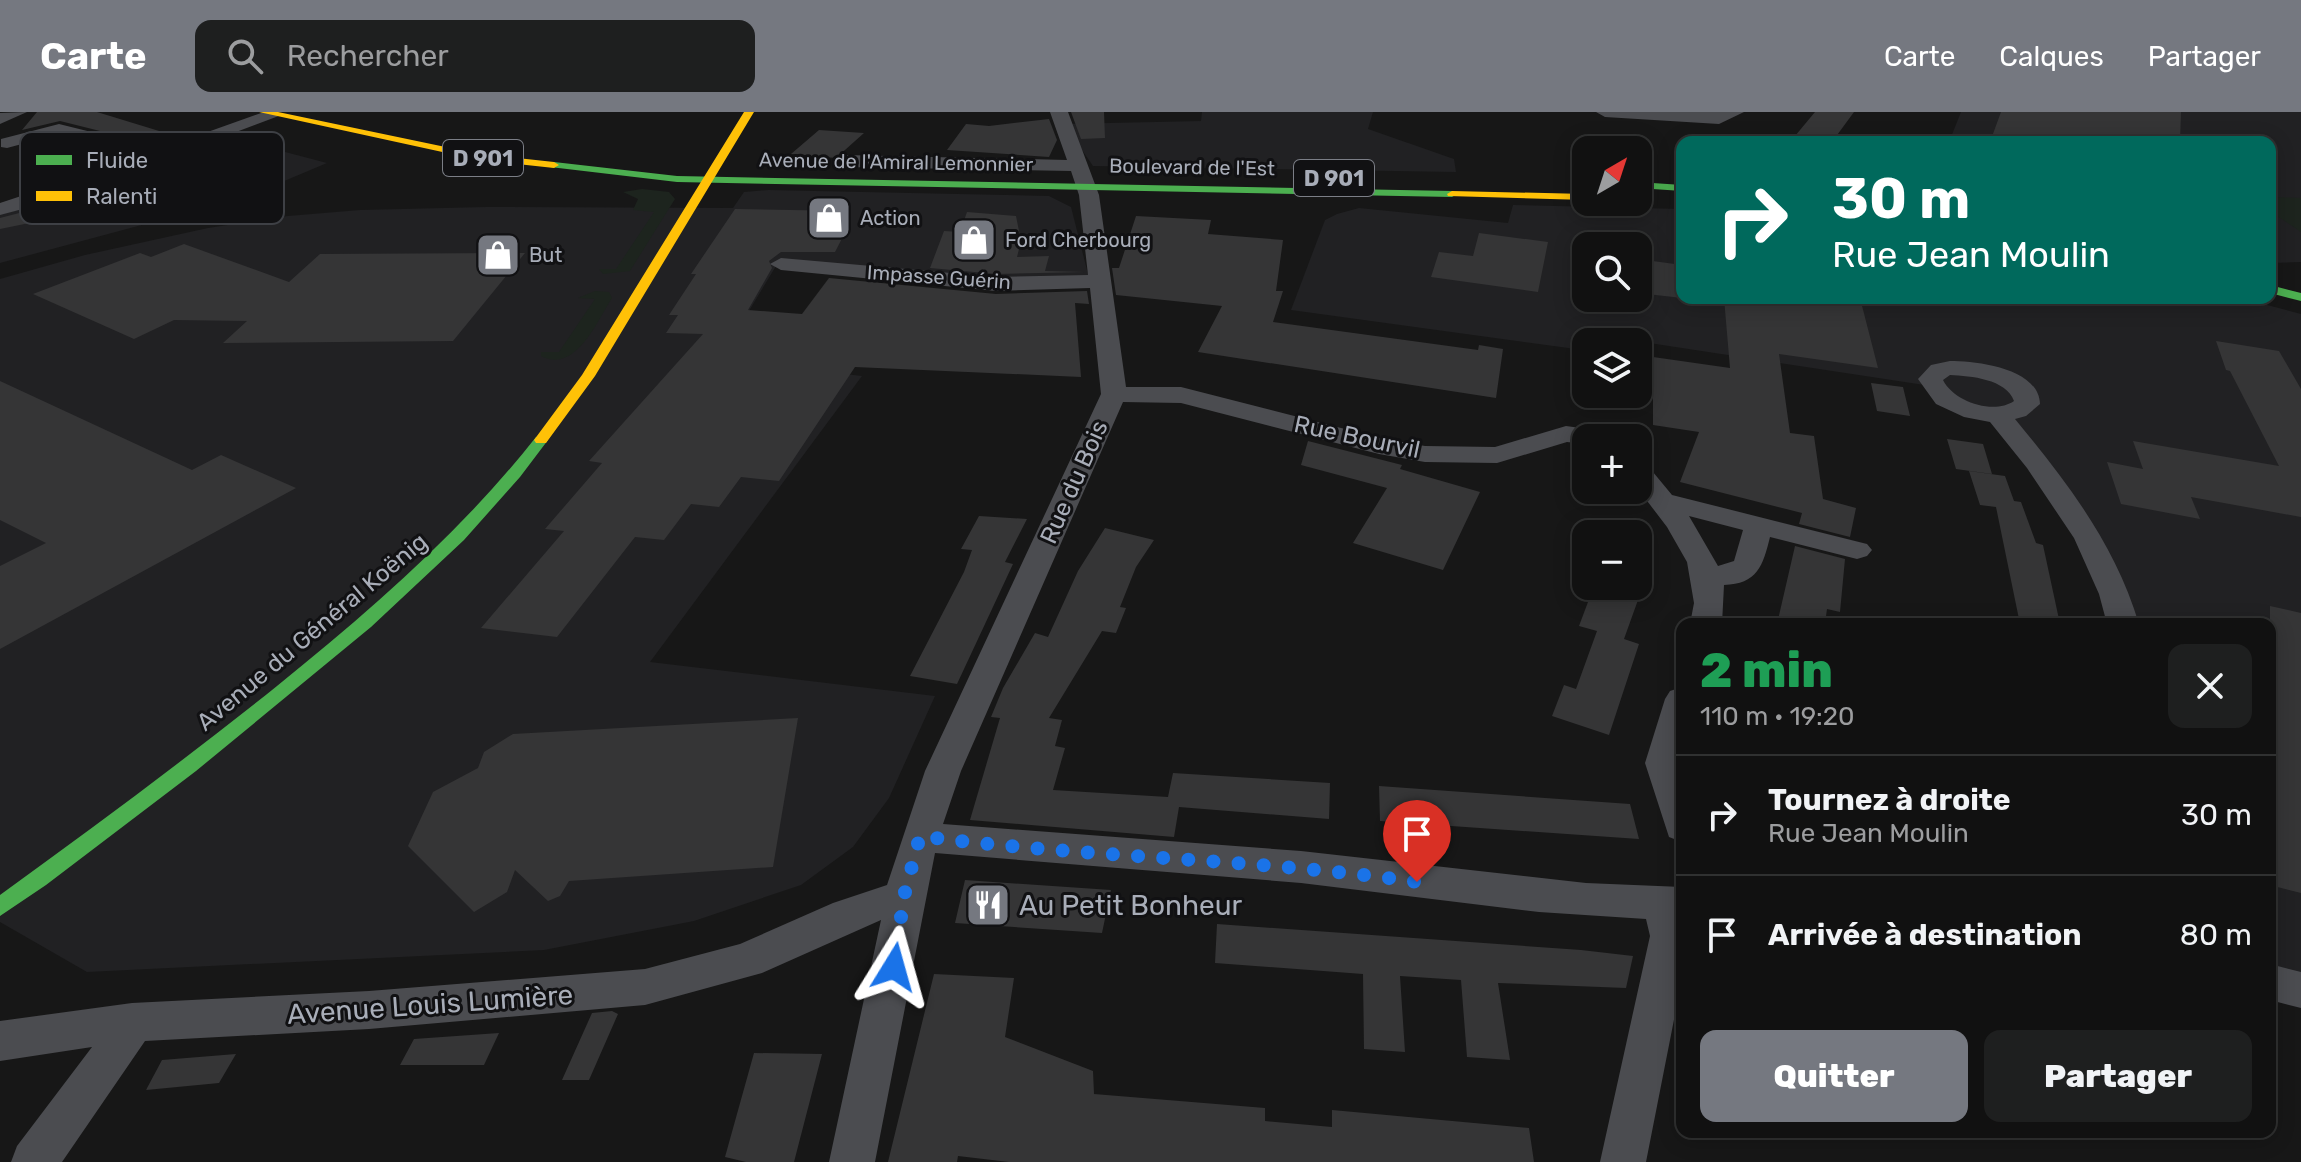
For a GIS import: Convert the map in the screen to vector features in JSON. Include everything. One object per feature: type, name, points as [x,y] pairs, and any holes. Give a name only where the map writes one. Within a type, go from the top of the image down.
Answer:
[{"type":"main road","name":"Avenue de l'Amiral Lemonnier","points":[[329,112],[498,146],[709,174],[877,175],[905,172],[1083,176]]},
{"type":"main road","name":"Avenue du Général Koënig","points":[[0,907],[130,813],[244,723],[401,594],[457,540],[576,395],[749,112]]},
{"type":"main road","name":"Avenue de l'Amiral Lemonnier","points":[[269,113],[455,153],[572,170],[1083,176]]},
{"type":"main road","name":"D 901","points":[[1083,176],[1572,183]]},
{"type":"main road","name":"Boulevard de l'Est","points":[[1083,176],[1572,196]]},
{"type":"main road","points":[[1652,186],[1676,188]]},
{"type":"main road","points":[[1652,198],[1676,199]]},
{"type":"main road","points":[[2276,291],[2301,297]]},
{"type":"street","points":[[0,119],[18,112]]},
{"type":"street","name":"Rue du Bois","points":[[852,1162],[894,967],[904,896],[920,836],[943,771],[1114,394],[1083,176],[1059,112]]},
{"type":"street","points":[[1605,112],[1719,119],[1735,112]]},
{"type":"street","points":[[220,132],[269,113]]},
{"type":"street","points":[[48,132],[59,129],[71,132]]},
{"type":"street","points":[[7,143],[20,140]]},
{"type":"street","points":[[845,161],[1083,176]]},
{"type":"street","points":[[0,209],[20,204]]},
{"type":"street","name":"Impasse Guérin","points":[[781,264],[996,284],[1098,281]]},
{"type":"street","name":"Rue Bourvil","points":[[1114,394],[1181,395],[1379,446],[1425,454],[1497,455],[1572,435]]},
{"type":"street","points":[[1997,413],[2073,507],[2114,587],[2122,618]]},
{"type":"street","points":[[1652,489],[1703,562],[1713,603],[1708,618]]},
{"type":"street","points":[[1662,501],[1857,550]]},
{"type":"street","points":[[1706,576],[1737,575],[1748,565],[1759,525]]},
{"type":"street","points":[[1676,719],[1663,763],[1676,807]]},
{"type":"street","points":[[920,836],[1009,848],[1302,867],[1466,889],[1672,903],[1670,936],[1623,1162]]},
{"type":"street","name":"Avenue Louis Lumière","points":[[0,1041],[132,1022],[369,1010],[645,987],[747,960],[847,915],[904,896]]},
{"type":"street","points":[[2276,984],[2301,990]]},
{"type":"street","points":[[34,1162],[117,1049],[132,1022]]},
{"type":"shaded area","points":[[1202,112],[1373,112],[1368,129],[1454,159],[1456,172],[1093,166],[1064,124],[1201,121]]},
{"type":"shaded area","points":[[1961,112],[2301,112],[2301,262],[2276,263],[2276,136],[1951,136]]},
{"type":"shaded area","points":[[284,152],[327,163],[284,181]]},
{"type":"shaded area","points":[[642,189],[669,192],[675,199],[630,271],[603,274],[599,269],[616,269],[654,212],[633,210],[638,199],[623,192]]},
{"type":"shaded area","points":[[744,192],[1049,196],[1071,207],[1089,278],[997,280],[779,261],[720,359],[862,376],[650,662],[935,696],[889,798],[853,847],[801,885],[694,921],[544,950],[87,972],[0,922],[0,279],[85,255],[208,228],[235,224],[284,224],[284,217],[288,216],[360,210],[486,207],[733,208]]},
{"type":"shaded area","points":[[2276,197],[2301,198],[2301,232],[2276,215]]},
{"type":"shaded area","points":[[1513,205],[1572,206],[1572,216],[1652,216],[1652,208],[1676,209],[1676,304],[2264,304],[2301,314],[2301,974],[2276,968],[2276,618],[2124,618],[2114,587],[1997,414],[1931,386],[1652,343],[1652,328],[1572,328],[1572,348],[1291,310],[1325,220],[1359,208],[1508,223]]},
{"type":"shaded area","points":[[20,210],[20,224],[145,224],[0,263],[0,214]]},
{"type":"shaded area","points":[[595,291],[609,292],[612,298],[584,342],[565,358],[553,360],[541,356],[541,352],[559,352],[595,299],[578,298]]},
{"type":"building","points":[[37,112],[97,112],[162,132],[104,132],[60,121],[22,130]]},
{"type":"building","points":[[1071,112],[1104,112],[1105,138],[1081,139]]},
{"type":"building","points":[[1815,112],[1854,112],[1836,136],[1795,136]]},
{"type":"building","points":[[2001,112],[2181,112],[2180,136],[1992,136]]},
{"type":"building","points":[[1049,119],[1057,140],[1049,157],[947,150],[966,124],[989,126]]},
{"type":"building","points":[[819,130],[864,133],[836,158],[791,154]]},
{"type":"building","points":[[735,209],[848,211],[842,223],[850,223],[835,252],[781,252],[769,261],[772,268],[748,310],[802,314],[829,278],[996,294],[1087,291],[1089,304],[1075,303],[1081,377],[855,367],[779,481],[741,477],[719,507],[691,504],[664,540],[635,537],[557,637],[481,628],[564,531],[545,529],[602,463],[589,461],[703,334],[666,333],[678,315],[669,315],[696,274],[691,274]]},
{"type":"building","name":"Ford Cherbourg","points":[[967,212],[1016,216],[1021,241],[1017,257],[1049,256],[1045,271],[1085,272],[996,274],[930,268],[944,231],[960,232]]},
{"type":"building","points":[[20,213],[20,224],[25,224],[0,229],[0,218]]},
{"type":"building","points":[[1136,216],[1211,220],[1208,234],[1283,240],[1276,291],[1283,291],[1273,322],[1478,350],[1479,345],[1503,349],[1496,398],[1198,352],[1222,306],[1116,295],[1112,268],[1119,268]]},
{"type":"building","points":[[1479,233],[1548,242],[1538,292],[1431,277],[1439,252],[1473,256]]},
{"type":"building","points":[[184,244],[289,282],[320,254],[525,253],[453,341],[223,343],[247,321],[174,320],[134,339],[33,294],[140,253],[151,257]]},
{"type":"building","points":[[1652,261],[1676,264],[1676,297],[1652,295]]},
{"type":"building","points":[[1725,304],[1862,304],[1878,368],[1779,354],[1790,433],[1814,436],[1823,499],[1856,508],[1850,537],[1799,524],[1802,513],[1680,482],[1699,432],[1653,425],[1653,357],[1730,368]]},
{"type":"building","points":[[2216,341],[2279,351],[2301,389],[2301,517],[2191,497],[2200,519],[2121,504],[2107,462],[2143,469],[2133,441],[2279,466],[2230,371],[2226,370]]},
{"type":"building","points":[[0,381],[192,470],[221,455],[296,488],[0,649],[0,566],[46,543],[0,520]]},
{"type":"building","points":[[1871,383],[1903,387],[1910,416],[1877,411]]},
{"type":"building","points":[[1947,439],[1983,444],[1992,474],[1956,469]]},
{"type":"building","points":[[1308,441],[1402,465],[1400,469],[1480,492],[1443,570],[1353,543],[1387,488],[1301,465]]},
{"type":"building","points":[[1969,471],[2005,476],[2014,501],[2021,502],[2036,543],[2043,545],[2059,618],[2019,618],[1996,507],[1980,505]]},
{"type":"building","points":[[979,516],[1027,519],[1005,562],[1013,564],[957,684],[910,676],[964,572],[972,550],[961,549]]},
{"type":"building","points":[[1105,528],[1154,540],[1136,567],[1120,607],[1126,608],[1116,633],[1102,631],[1049,718],[1062,720],[1055,746],[1065,748],[1053,790],[1168,797],[1173,773],[1330,783],[1329,819],[1179,807],[1174,837],[970,820],[1000,718],[991,717],[1003,688],[1035,633],[1048,637],[1078,571]]},
{"type":"building","points":[[1795,546],[1845,559],[1840,612],[1827,609],[1826,618],[1778,618]]},
{"type":"building","points":[[1589,600],[1638,600],[1624,639],[1639,644],[1609,735],[1552,716],[1564,685],[1576,689],[1597,631],[1579,626]]},
{"type":"building","points":[[2270,606],[2301,613],[2301,893],[2276,887],[2276,618],[2270,618]]},
{"type":"building","points":[[798,718],[773,867],[569,881],[560,896],[548,901],[515,870],[507,892],[474,912],[408,846],[433,792],[478,768],[484,752],[513,734]]},
{"type":"building","points":[[1379,786],[1630,804],[1639,839],[1380,821]]},
{"type":"building","points":[[965,880],[1111,890],[1102,933],[955,923]]},
{"type":"building","points":[[1217,924],[1633,956],[1626,988],[1498,983],[1510,1060],[1467,1057],[1461,980],[1400,976],[1405,1052],[1364,1049],[1363,974],[1215,963]]},
{"type":"building","points":[[934,974],[1014,978],[1005,1037],[1093,1071],[1094,1094],[1265,1108],[1265,1121],[1332,1127],[1332,1110],[1529,1128],[1534,1162],[1009,1162],[958,1156],[957,1162],[888,1162]]},
{"type":"building","points":[[612,1011],[618,1014],[589,1080],[562,1080],[592,1013]]},
{"type":"building","points":[[499,1033],[484,1065],[400,1065],[414,1039]]},
{"type":"building","points":[[754,1053],[822,1054],[794,1162],[746,1162],[725,1157]]},
{"type":"building","points":[[236,1054],[219,1083],[146,1090],[162,1060]]},
{"type":"traffic: fast","points":[[554,165],[677,179],[1452,194]]},
{"type":"traffic: fast","points":[[1652,186],[1676,188]]},
{"type":"traffic: fast","points":[[2276,291],[2301,297]]},
{"type":"traffic: fast","points":[[0,907],[189,766],[365,623],[428,566],[487,506],[541,440]]},
{"type":"traffic: slow","points":[[264,112],[479,157],[554,165]]},
{"type":"traffic: slow","points":[[541,440],[588,376],[749,112]]},
{"type":"traffic: slow","points":[[1452,194],[1572,197]]},
{"type":"place","name":"Action","points":[[829,218]]},
{"type":"place","name":"Ford Cherbourg","points":[[974,240]]},
{"type":"place","name":"But","points":[[498,255]]},
{"type":"place","name":"Au Petit Bonheur","points":[[988,905]]},
{"type":"route","points":[[894,967],[904,896],[920,836],[1009,848],[1302,867],[1417,882]]}]
